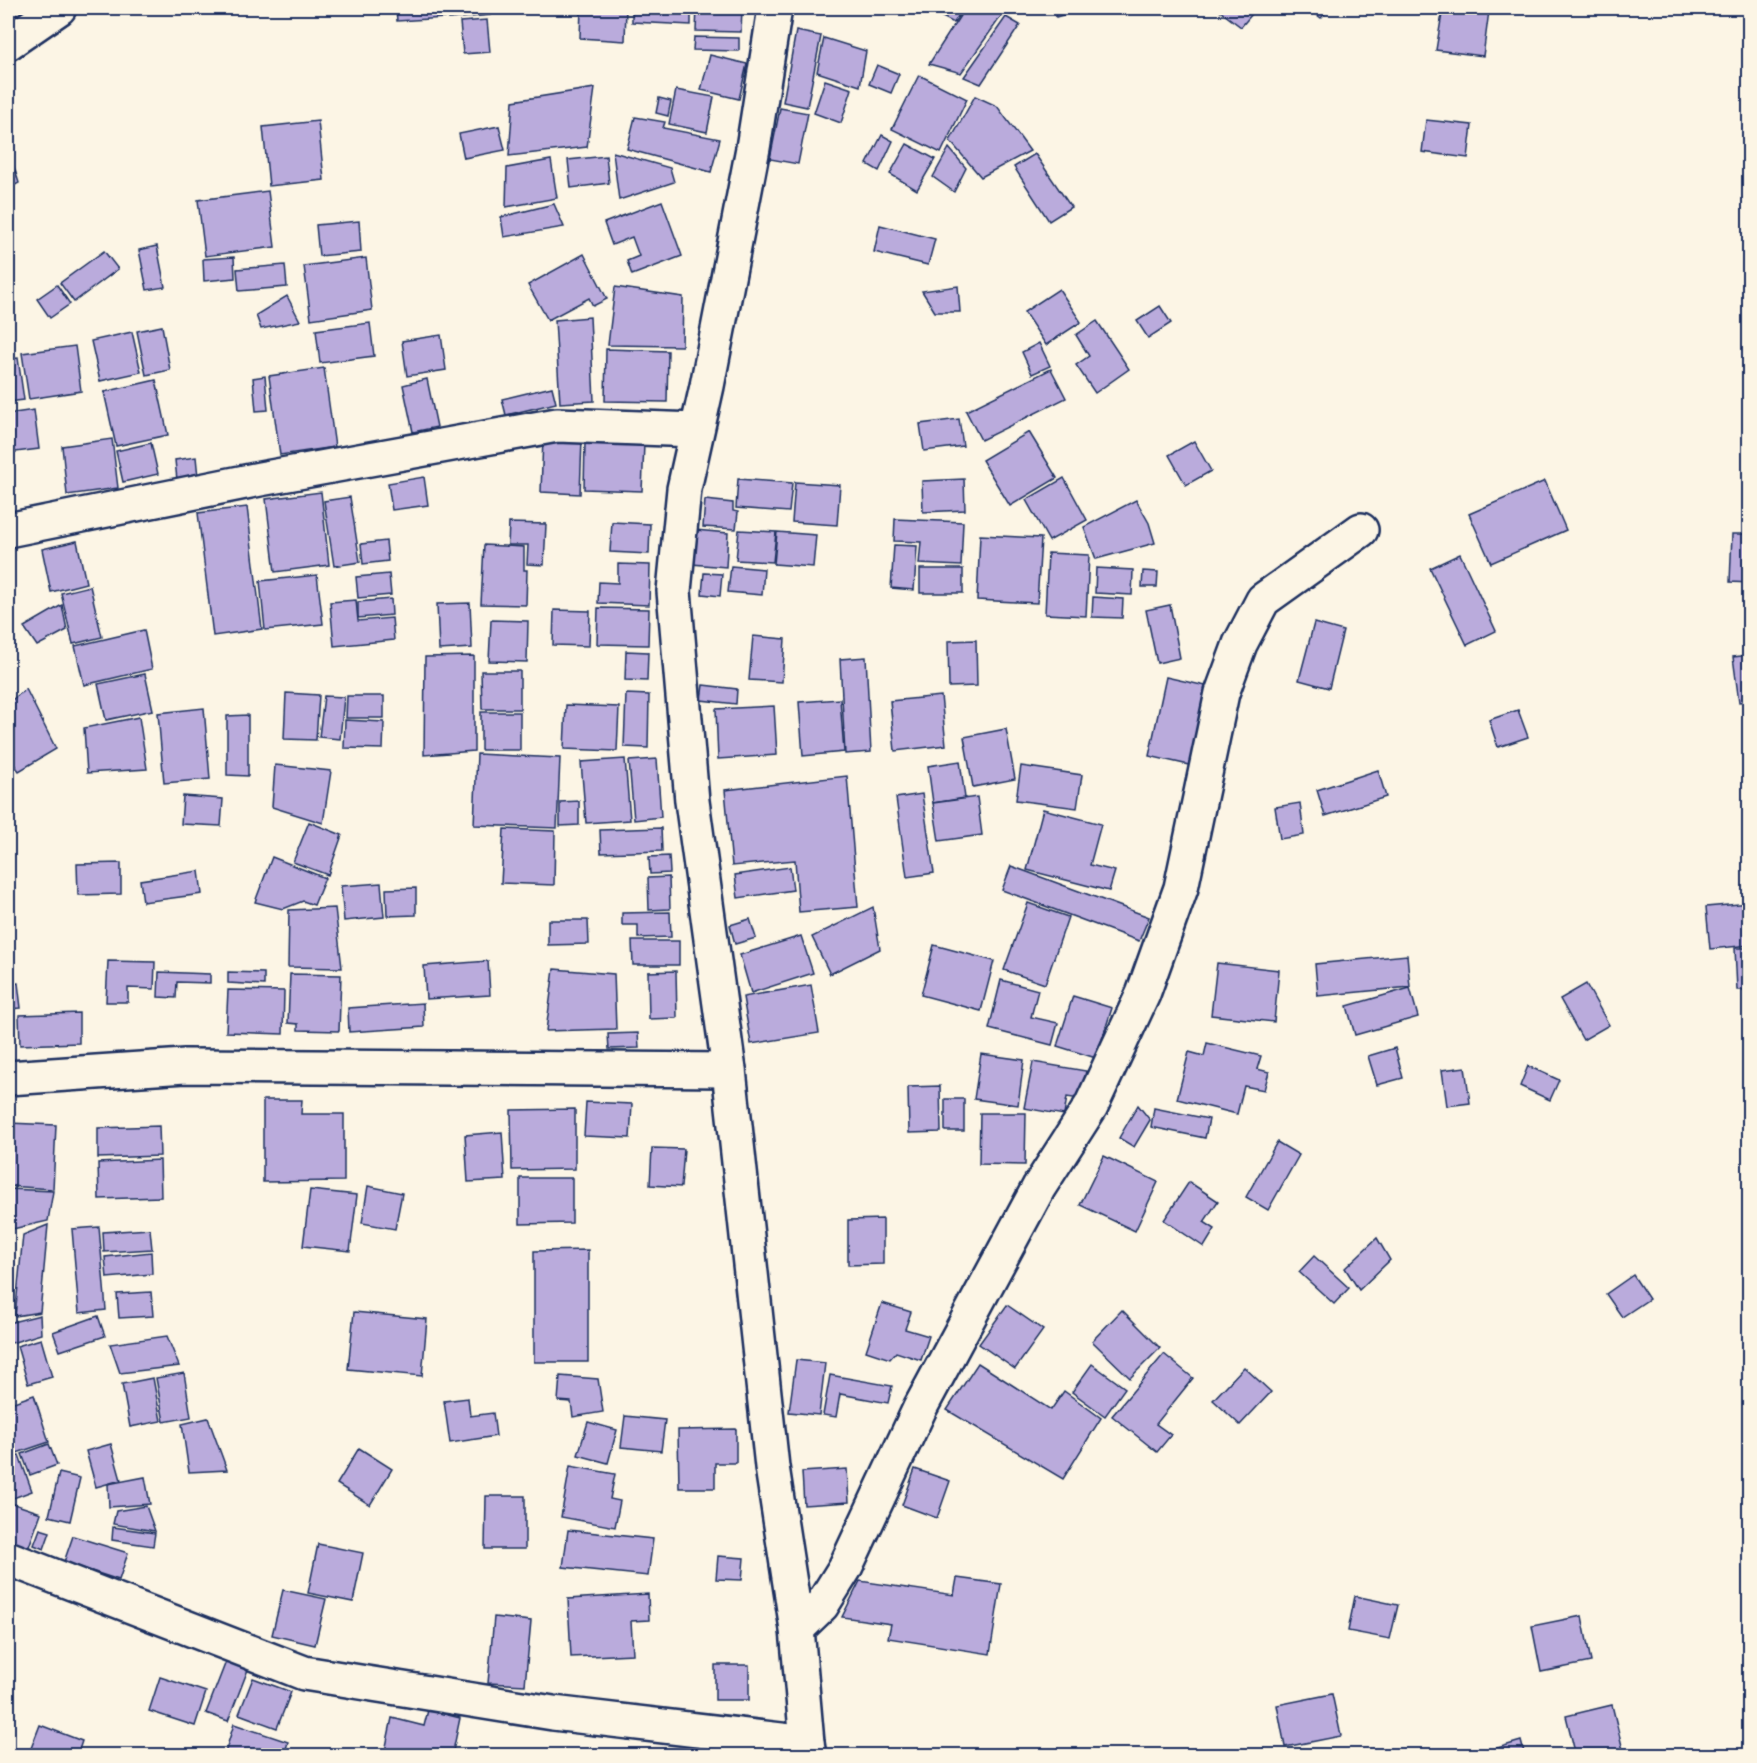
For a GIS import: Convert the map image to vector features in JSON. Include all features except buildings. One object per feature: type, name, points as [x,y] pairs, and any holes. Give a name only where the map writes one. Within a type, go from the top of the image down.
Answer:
[{"type":"street","points":[[8,43],[59,8]]},
{"type":"street","points":[[10,1559],[304,1673],[553,1713],[808,1749],[797,1629],[772,1467],[729,1070],[692,801],[674,591],[684,489],[738,229],[775,8]]},
{"type":"street","points":[[8,530],[260,479],[557,425],[696,430]]},
{"type":"street","points":[[797,1629],[822,1605],[845,1568],[920,1408],[1039,1187],[1091,1106],[1143,994],[1181,888],[1222,693],[1240,645],[1263,600],[1361,530]]},
{"type":"street","points":[[8,1078],[185,1066],[729,1070]]}]
